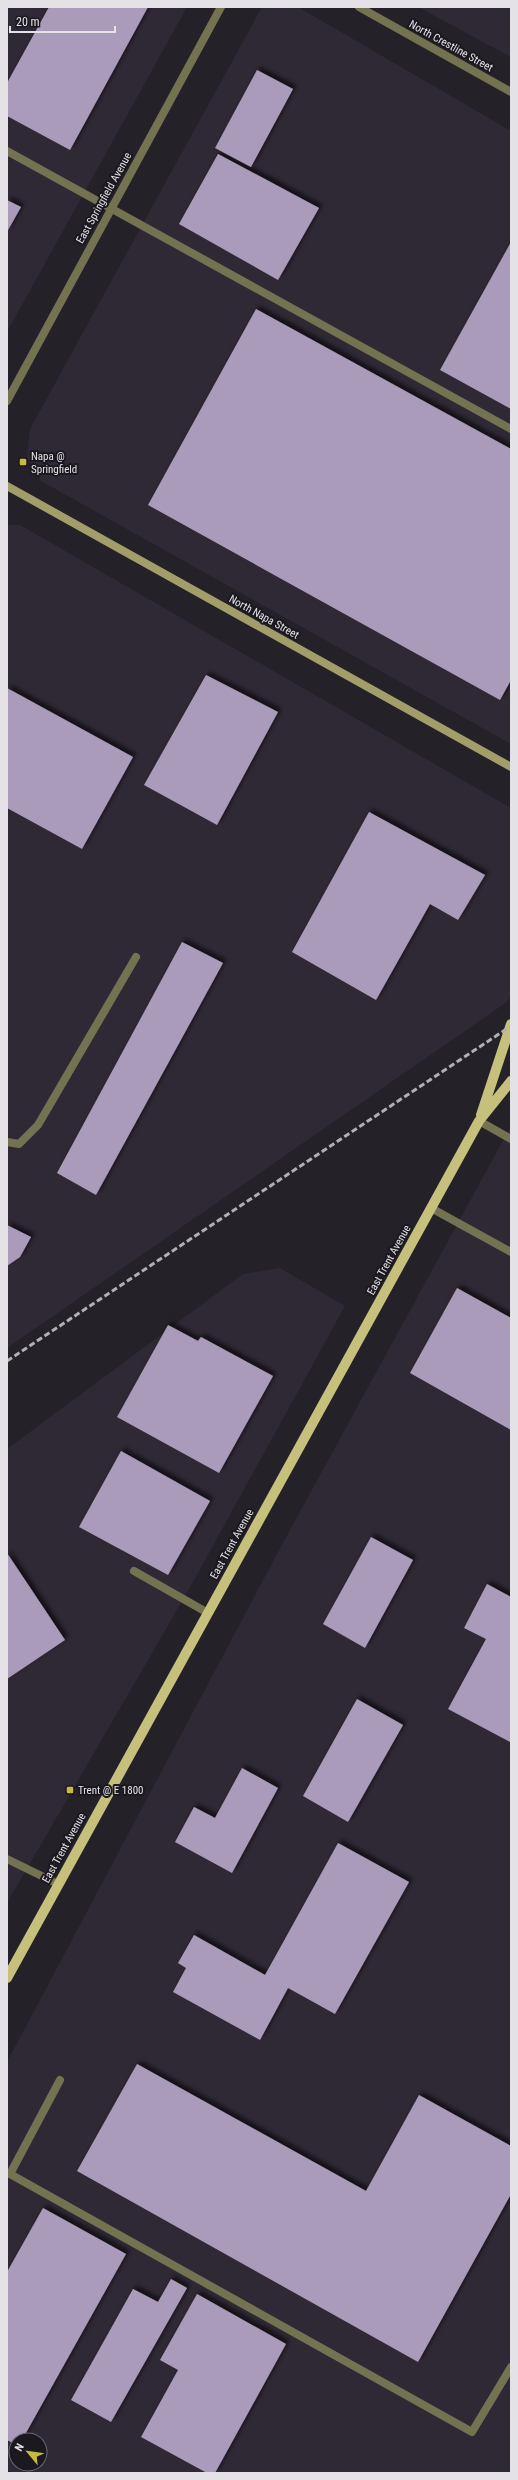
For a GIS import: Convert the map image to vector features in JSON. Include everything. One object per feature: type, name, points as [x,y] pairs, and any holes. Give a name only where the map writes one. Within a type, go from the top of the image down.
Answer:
[{"type":"main road","name":"North Napa Street","points":[[7,486],[511,767]]},
{"type":"main road","name":"East Trent Avenue","points":[[479,1121],[511,1024]]},
{"type":"main road","name":"East Trent Avenue","points":[[7,1978],[479,1121],[511,1081]]},
{"type":"street","name":"East Springfield Avenue","points":[[7,401],[222,7]]},
{"type":"street","name":"North Crestline Street","points":[[359,7],[511,92]]},
{"type":"street","points":[[7,151],[511,429]]},
{"type":"street","points":[[7,1142],[19,1144],[38,1125],[136,957]]},
{"type":"street","points":[[479,1121],[511,1139]]},
{"type":"street","points":[[431,1208],[511,1252]]},
{"type":"street","points":[[134,1571],[208,1613]]},
{"type":"street","points":[[7,1859],[58,1884]]},
{"type":"street","points":[[60,2080],[8,2175],[472,2432],[511,2366]]},
{"type":"shaded area","points":[[7,7],[187,7],[7,332]]},
{"type":"shaded area","points":[[262,7],[298,7],[511,131],[511,744],[41,481],[27,456],[30,429]]},
{"type":"shaded area","points":[[418,7],[511,7],[511,57]]},
{"type":"shaded area","points":[[7,525],[20,525],[511,808],[511,995],[507,1002],[7,1348]]},
{"type":"shaded area","points":[[511,1126],[511,2473],[10,2472],[48,2472],[48,2432],[8,2432],[7,2470],[7,2062],[285,1539]]},
{"type":"shaded area","points":[[280,1268],[345,1306],[188,1591],[7,1903],[7,1449],[243,1274]]},
{"type":"building","points":[[49,7],[148,7],[70,150],[7,116],[7,83]]},
{"type":"building","points":[[257,70],[293,89],[251,167],[215,148]]},
{"type":"building","points":[[218,154],[319,208],[278,280],[179,224]]},
{"type":"building","points":[[7,200],[21,207],[7,232]]},
{"type":"building","points":[[511,242],[511,409],[440,370]]},
{"type":"building","points":[[256,309],[511,449],[511,680],[500,700],[148,505]]},
{"type":"building","points":[[206,675],[278,712],[217,825],[144,785]]},
{"type":"building","points":[[7,688],[133,757],[82,849],[7,808]]},
{"type":"building","points":[[369,812],[485,875],[458,920],[430,904],[376,1000],[292,952]]},
{"type":"building","points":[[182,942],[223,963],[96,1195],[57,1173]]},
{"type":"building","points":[[7,1225],[31,1237],[20,1257],[7,1266]]},
{"type":"building","points":[[457,1288],[511,1318],[511,1430],[410,1373]]},
{"type":"building","points":[[168,1325],[198,1341],[201,1337],[273,1376],[219,1473],[117,1417]]},
{"type":"building","points":[[121,1451],[210,1501],[168,1575],[79,1527]]},
{"type":"building","points":[[371,1537],[413,1560],[365,1648],[323,1624]]},
{"type":"building","points":[[7,1553],[65,1640],[7,1679]]},
{"type":"building","points":[[487,1584],[511,1597],[510,1742],[448,1709],[486,1639],[464,1628]]},
{"type":"building","points":[[357,1699],[403,1725],[348,1822],[303,1796]]},
{"type":"building","points":[[242,1768],[278,1788],[232,1873],[175,1842],[194,1807],[215,1818]]},
{"type":"building","points":[[338,1843],[409,1882],[335,2014],[288,1988],[260,2040],[173,1992],[186,1968],[178,1963],[194,1935],[265,1975]]},
{"type":"building","points":[[137,2064],[366,2191],[419,2095],[511,2146],[511,2194],[418,2362],[77,2171]]},
{"type":"building","points":[[43,2208],[126,2254],[26,2432],[8,2432],[8,2441],[7,2440],[7,2272]]},
{"type":"building","points":[[171,2279],[187,2288],[111,2422],[71,2400],[133,2289],[158,2302]]},
{"type":"building","points":[[197,2294],[286,2344],[215,2473],[207,2473],[141,2437],[178,2370],[160,2360]]},
{"type":"railway","points":[[7,1361],[511,1026]]},
{"type":"place","name":"Napa @ Springfield","points":[[23,462]]},
{"type":"place","name":"Trent @ E 1800","points":[[70,1790]]}]
